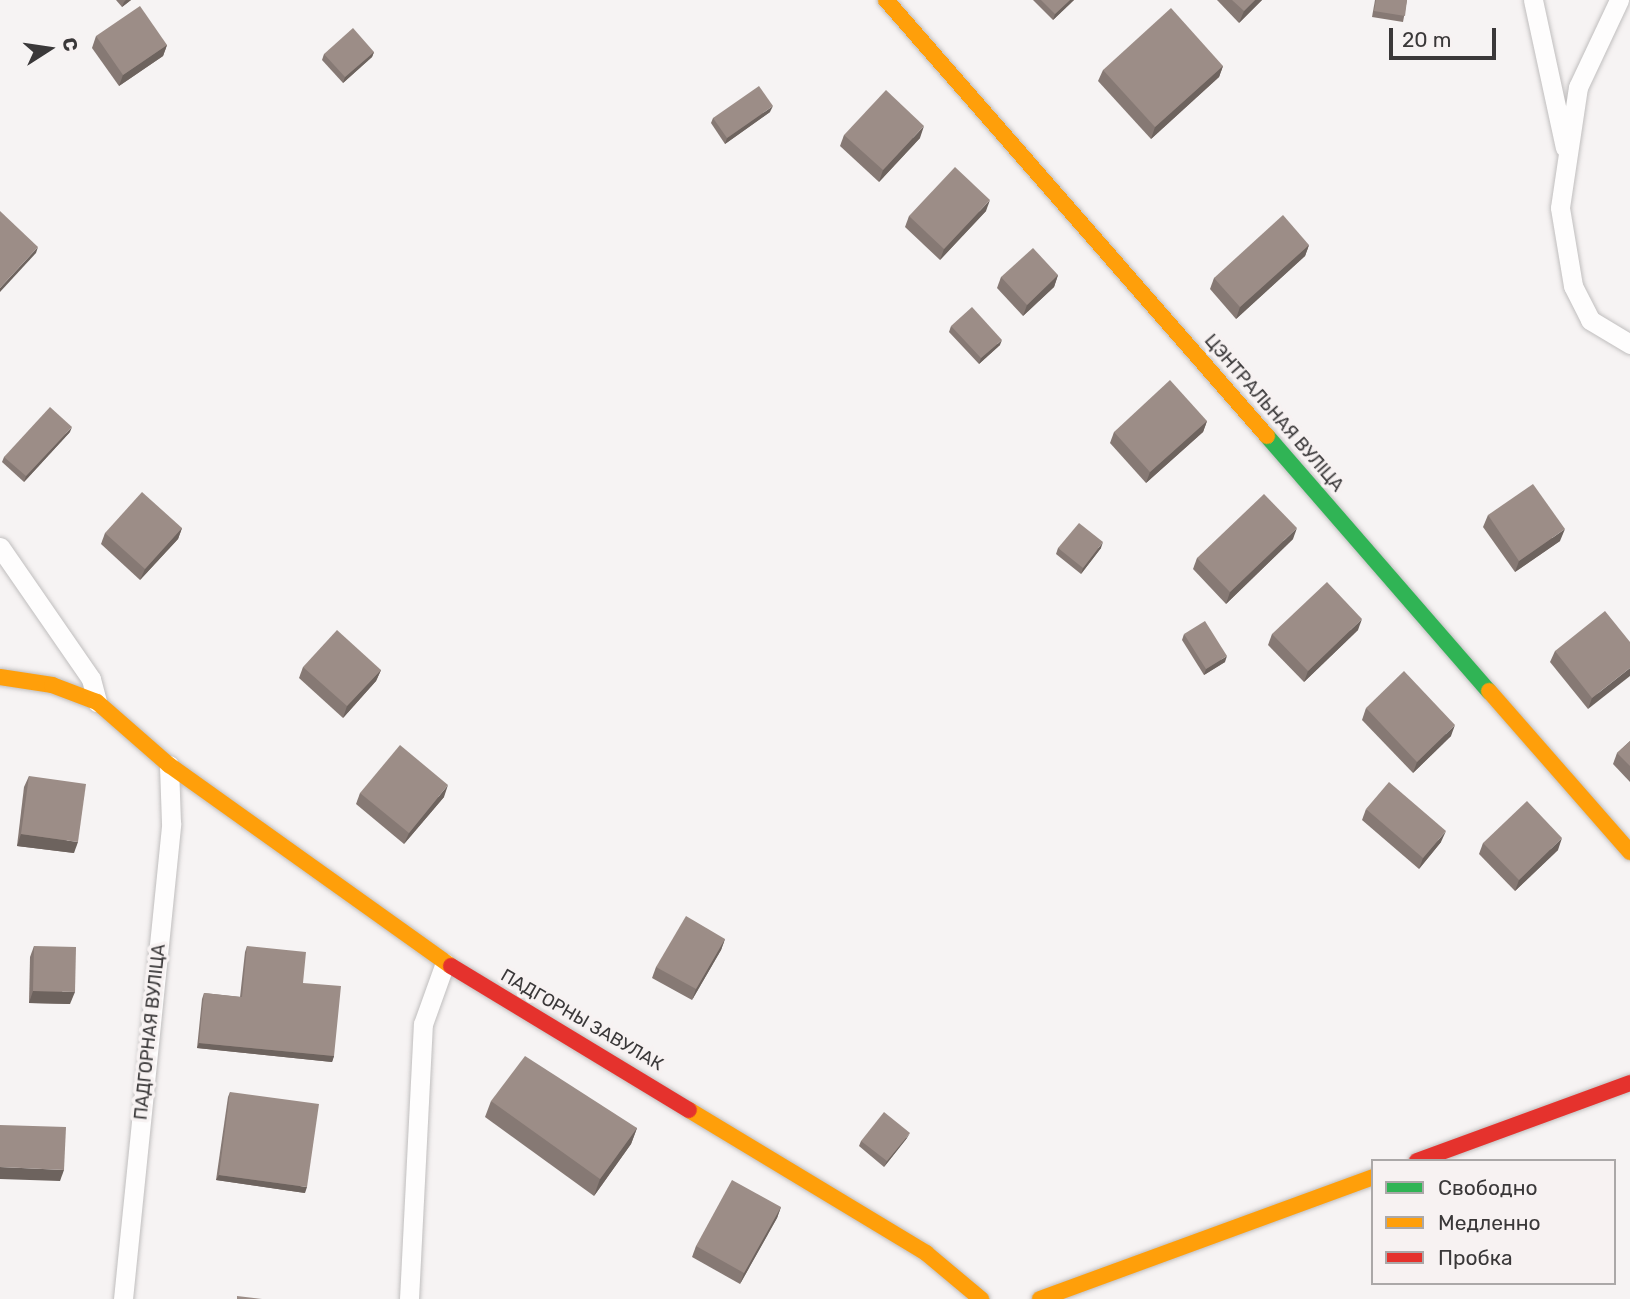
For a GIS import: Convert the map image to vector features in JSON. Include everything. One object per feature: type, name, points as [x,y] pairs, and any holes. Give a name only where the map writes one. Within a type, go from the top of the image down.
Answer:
[{"type":"street","name":"ЦЭНТРАЛЬНАЯ ВУЛІЦА","points":[[886,0],[1630,852]]},
{"type":"street","points":[[0,677],[52,685],[97,702]]},
{"type":"street","name":"ПАДГОРНЫ ЗАВУЛАК","points":[[97,702],[169,765],[445,963],[926,1253],[981,1299]]},
{"type":"street","points":[[1422,1159],[1630,1083]]},
{"type":"street","points":[[1040,1299],[1371,1178]]},
{"type":"lane","points":[[1534,0],[1568,159]]},
{"type":"lane","points":[[1619,0],[1578,87],[1560,208],[1573,286],[1590,320],[1630,344]]},
{"type":"lane","points":[[0,547],[91,679],[97,702]]},
{"type":"lane","name":"ПАДГОРНАЯ ВУЛІЦА","points":[[123,1299],[172,823],[169,765]]},
{"type":"lane","points":[[409,1299],[423,1024],[445,963]]},
{"type":"building","points":[[1041,0],[1070,0],[1055,14]]},
{"type":"building","points":[[1232,0],[1255,0],[1244,11]]},
{"type":"building","points":[[1376,0],[1407,0],[1405,16],[1374,11]]},
{"type":"building","points":[[140,6],[167,45],[123,75],[96,36]]},
{"type":"building","points":[[1171,8],[1223,66],[1155,127],[1103,70]]},
{"type":"building","points":[[353,28],[374,52],[345,77],[324,54]]},
{"type":"building","points":[[759,86],[773,106],[727,138],[713,118]]},
{"type":"building","points":[[886,90],[924,126],[883,170],[844,135]]},
{"type":"building","points":[[955,167],[990,200],[944,249],[909,216]]},
{"type":"building","points":[[0,211],[38,247],[0,288]]},
{"type":"building","points":[[1283,215],[1309,245],[1240,307],[1214,278]]},
{"type":"building","points":[[1033,248],[1058,275],[1027,305],[1001,277]]},
{"type":"building","points":[[972,307],[1002,340],[981,358],[951,326]]},
{"type":"building","points":[[1170,380],[1207,421],[1150,472],[1114,432]]},
{"type":"building","points":[[50,407],[72,427],[26,476],[4,457]]},
{"type":"building","points":[[1533,484],[1565,529],[1519,561],[1488,515]]},
{"type":"building","points":[[142,492],[182,528],[145,569],[105,533]]},
{"type":"building","points":[[1264,494],[1297,528],[1230,592],[1197,558]]},
{"type":"building","points":[[1079,523],[1103,542],[1083,568],[1058,548]]},
{"type":"building","points":[[1327,582],[1362,619],[1308,671],[1272,634]]},
{"type":"building","points":[[1605,611],[1630,642],[1630,668],[1592,698],[1555,651]]},
{"type":"building","points":[[1205,621],[1227,656],[1206,669],[1184,634]]},
{"type":"building","points":[[337,630],[381,670],[347,706],[303,667]]},
{"type":"building","points":[[1404,671],[1455,725],[1417,762],[1366,708]]},
{"type":"building","points":[[1630,741],[1630,766],[1617,753]]},
{"type":"building","points":[[400,745],[448,785],[409,833],[360,793]]},
{"type":"building","points":[[29,776],[86,784],[78,842],[21,834]]},
{"type":"building","points":[[1389,782],[1446,831],[1423,858],[1366,809]]},
{"type":"building","points":[[1527,801],[1562,838],[1519,880],[1483,843]]},
{"type":"building","points":[[686,916],[725,939],[696,989],[656,967]]},
{"type":"building","points":[[34,946],[76,947],[75,992],[33,991]]},
{"type":"building","points":[[247,946],[306,952],[303,983],[341,986],[334,1056],[199,1043],[204,993],[242,997]]},
{"type":"building","points":[[525,1056],[637,1128],[600,1179],[491,1101]]},
{"type":"building","points":[[230,1092],[319,1104],[307,1187],[219,1175]]},
{"type":"building","points":[[884,1112],[910,1133],[887,1161],[861,1141]]},
{"type":"building","points":[[0,1125],[66,1127],[64,1170],[0,1167]]},
{"type":"building","points":[[732,1180],[781,1207],[744,1273],[696,1246]]},
{"type":"building","points":[[237,1296],[262,1299],[237,1299]]},
{"type":"traffic: fast","points":[[1267,436],[1489,691]]},
{"type":"traffic: slow","points":[[886,0],[1267,436]]},
{"type":"traffic: slow","points":[[0,677],[52,685],[97,702],[169,765],[451,966]]},
{"type":"traffic: slow","points":[[1489,691],[1630,852]]},
{"type":"traffic: slow","points":[[689,1110],[926,1253],[981,1299]]},
{"type":"traffic: slow","points":[[1040,1299],[1371,1178]]},
{"type":"traffic: jam","points":[[451,966],[689,1110]]},
{"type":"traffic: jam","points":[[1422,1159],[1630,1083]]}]
